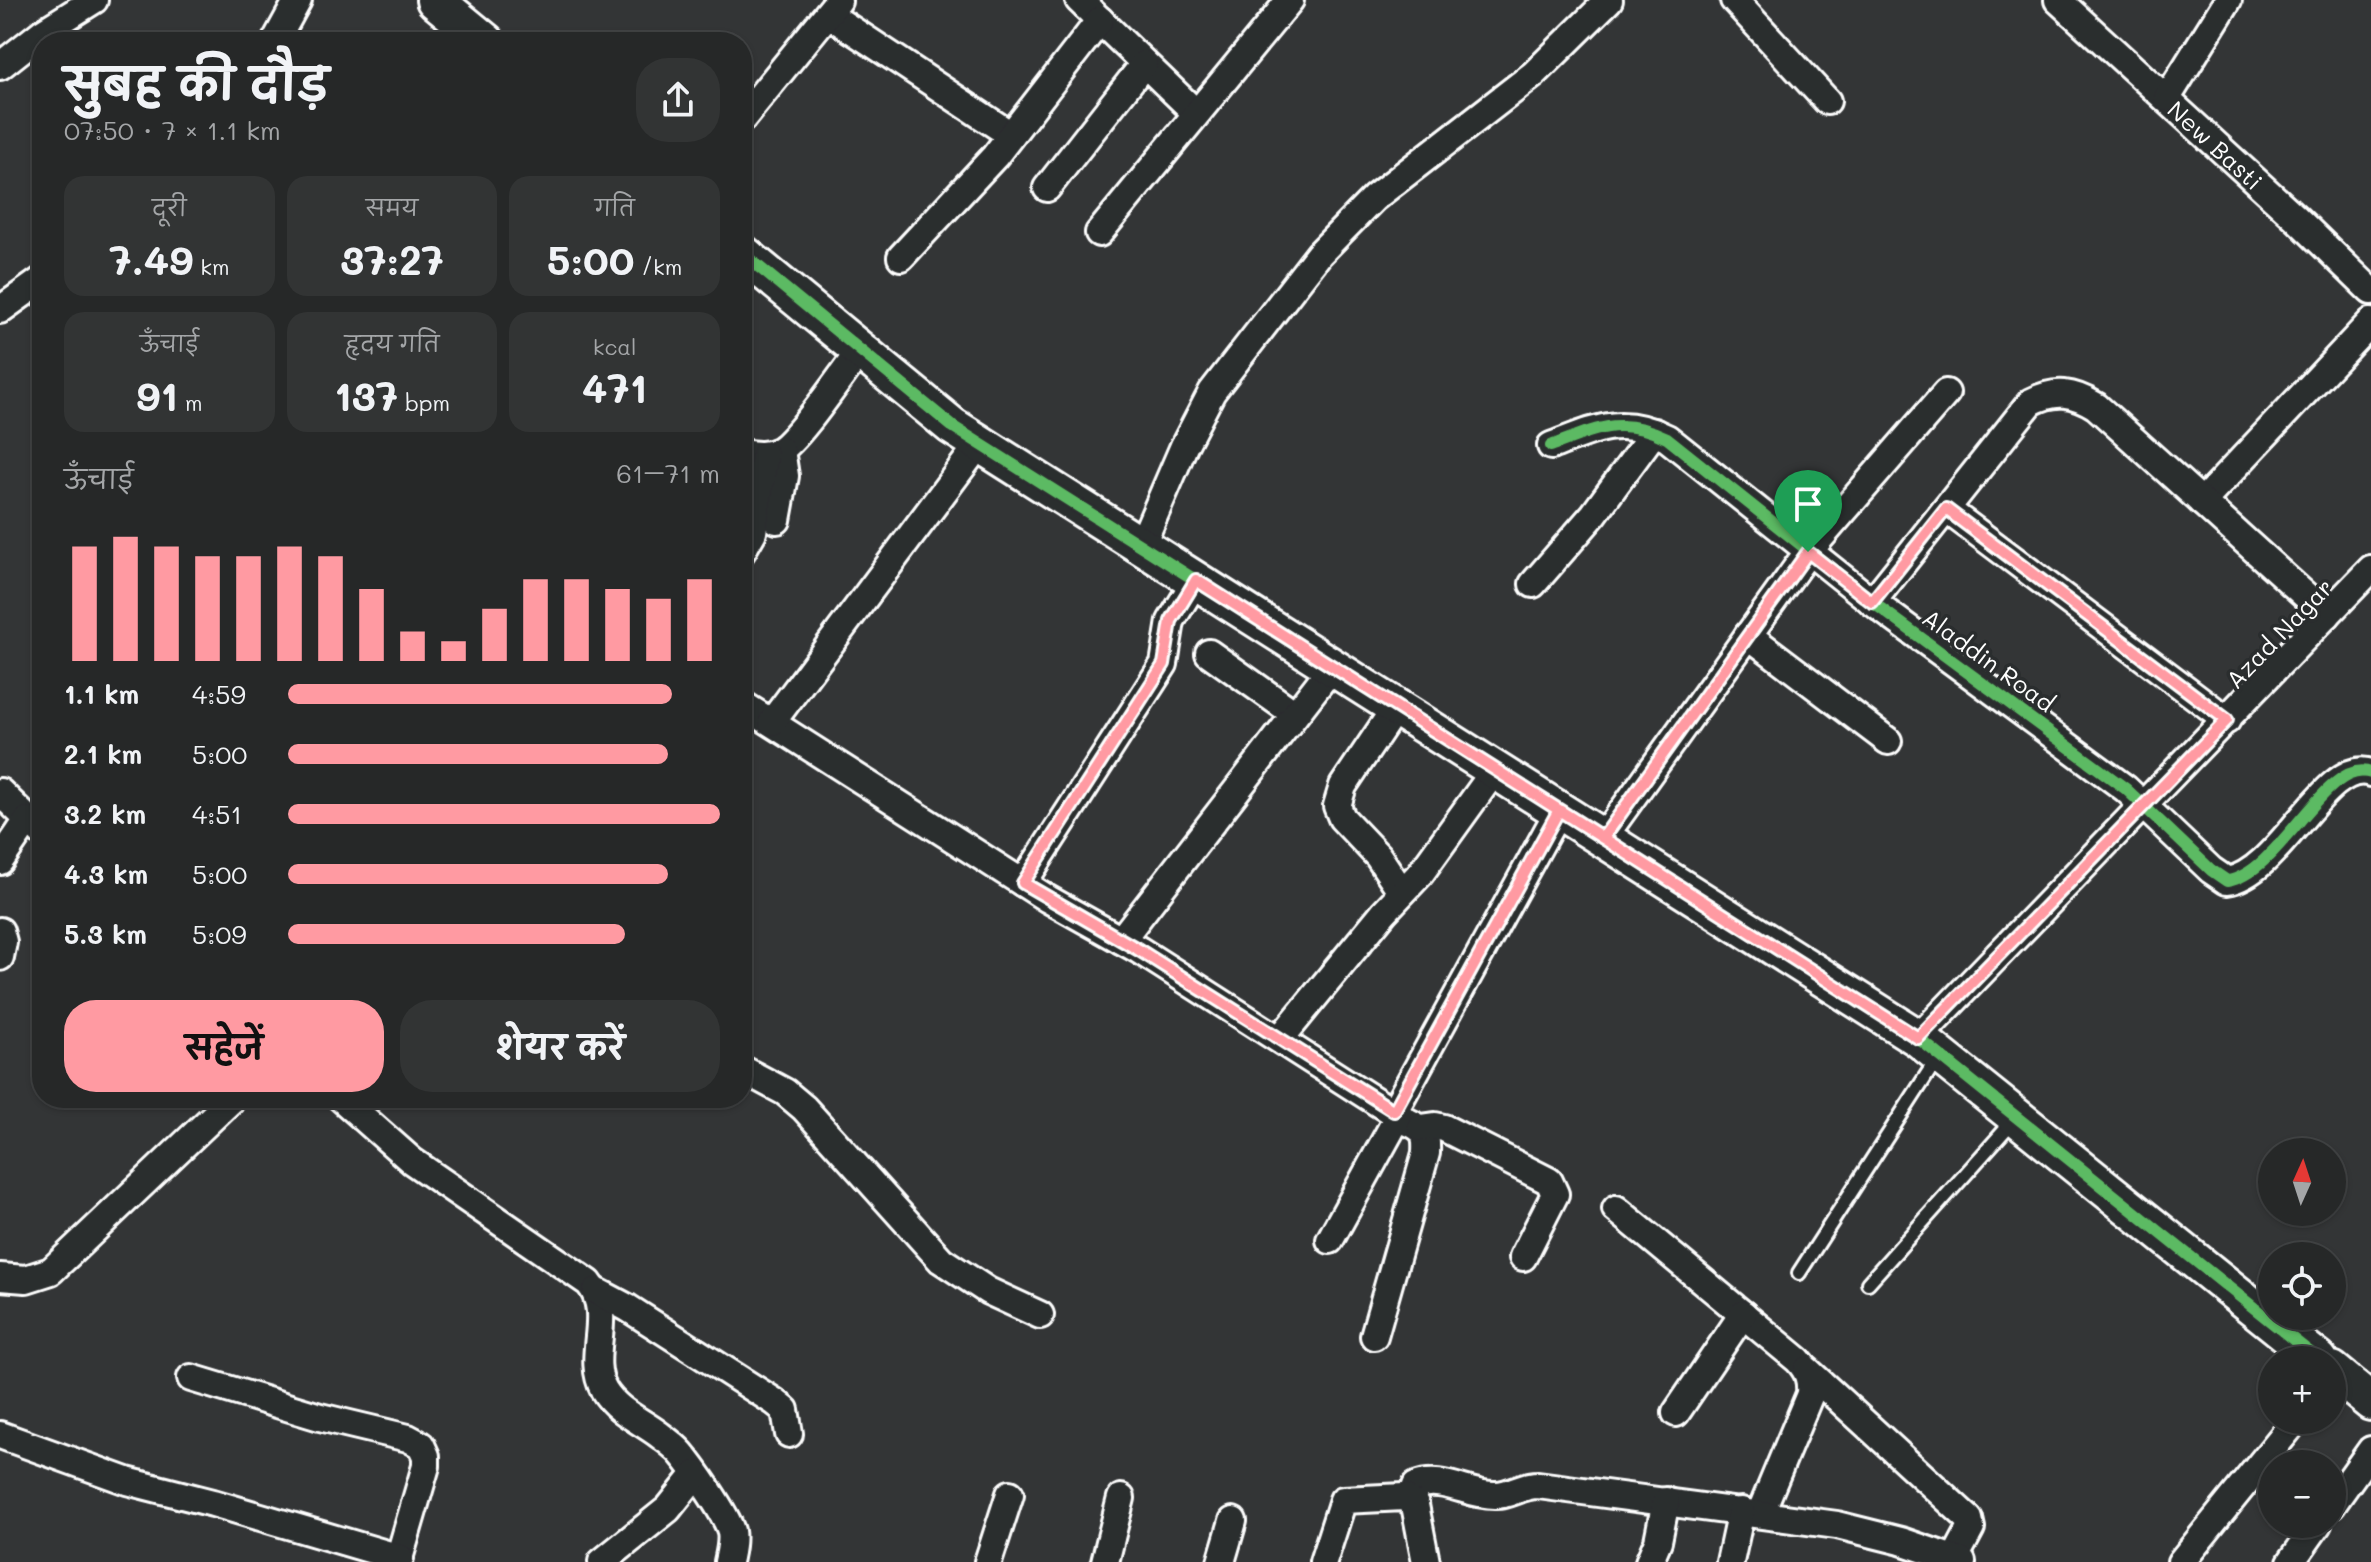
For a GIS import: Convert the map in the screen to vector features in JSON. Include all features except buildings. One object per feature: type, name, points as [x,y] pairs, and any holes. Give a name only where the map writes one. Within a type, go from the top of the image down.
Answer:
[{"type":"street","points":[[43,32],[94,0]]},
{"type":"street","points":[[280,32],[298,0]]},
{"type":"street","points":[[435,0],[474,32]]},
{"type":"street","points":[[1079,0],[1196,113]]},
{"type":"street","points":[[1099,233],[1290,0]]},
{"type":"street","points":[[1141,546],[1190,433],[1212,392],[1319,254],[1374,198],[1534,74],[1609,0]]},
{"type":"street","points":[[1734,0],[1827,101]]},
{"type":"street","name":"New Basti","points":[[2058,0],[2167,98],[2371,291]]},
{"type":"street","points":[[2167,98],[2228,0]]},
{"type":"street","points":[[752,107],[833,7],[1011,135]]},
{"type":"street","points":[[901,257],[1011,135],[1100,20]]},
{"type":"street","points":[[0,66],[32,39]]},
{"type":"street","points":[[1047,188],[1144,64]]},
{"type":"street","points":[[752,261],[952,426],[1928,1047],[2304,1346]]},
{"type":"street","points":[[0,310],[32,287]]},
{"type":"street","points":[[2202,502],[2371,322]]},
{"type":"street","points":[[763,453],[795,436],[861,350]]},
{"type":"street","points":[[1872,602],[2031,402],[2046,394],[2063,392],[2079,396],[2096,406],[2327,615]]},
{"type":"street","points":[[1603,838],[1808,552],[1946,393]]},
{"type":"street","name":"Aladdin Road","points":[[1551,446],[1606,425],[1654,432],[1688,454],[1872,602],[2107,774],[2145,805],[2211,870],[2227,881],[2242,879],[2258,868],[2346,773],[2364,770],[2371,773]]},
{"type":"street","points":[[1533,584],[1609,496],[1654,432]]},
{"type":"street","points":[[772,722],[980,443]]},
{"type":"street","points":[[763,453],[785,476],[777,520]]},
{"type":"street","points":[[752,534],[763,453]]},
{"type":"street","points":[[1946,509],[2227,720]]},
{"type":"street","name":"Azad Nagar","points":[[1928,1047],[2145,805],[2370,573]]},
{"type":"street","points":[[1023,883],[1164,664],[1171,621],[1196,580]]},
{"type":"street","points":[[1748,635],[1888,741]]},
{"type":"street","points":[[1209,653],[1295,714]]},
{"type":"street","points":[[1121,940],[1332,667]]},
{"type":"street","points":[[1396,707],[1343,786],[1337,806],[1342,818],[1378,856],[1402,892]]},
{"type":"street","points":[[752,710],[1023,883],[1280,1039],[1405,1118],[1426,1135],[1426,1153],[1374,1336]]},
{"type":"street","points":[[1280,1039],[1435,855],[1495,770]]},
{"type":"street","points":[[0,792],[32,824]]},
{"type":"street","points":[[1330,1240],[1405,1118],[1559,810]]},
{"type":"street","points":[[0,861],[32,830]]},
{"type":"street","points":[[0,931],[3,942],[0,957]]},
{"type":"street","points":[[752,1074],[785,1092],[804,1108],[941,1260],[988,1291],[1040,1315]]},
{"type":"street","points":[[0,1277],[26,1279],[51,1271],[222,1108]]},
{"type":"street","points":[[352,1108],[412,1161],[589,1283],[596,1291],[628,1308],[775,1402],[785,1410],[789,1434]]},
{"type":"street","points":[[1405,1118],[1455,1133],[1549,1181],[1555,1194],[1523,1257]]},
{"type":"street","points":[[1411,1501],[1416,1486],[1435,1483],[1487,1495],[1538,1485],[1837,1525],[1958,1560],[1971,1528],[1969,1519],[1807,1370],[1616,1209]]},
{"type":"street","points":[[596,1291],[602,1321],[597,1359],[603,1388],[615,1404],[680,1451],[731,1532],[728,1562]]},
{"type":"street","points":[[1676,1413],[1743,1314]]},
{"type":"street","points":[[1730,1562],[1750,1512],[1810,1394],[1807,1370]]},
{"type":"street","points":[[0,1435],[127,1481],[340,1551],[399,1560],[426,1466],[421,1445],[408,1438],[320,1417],[191,1378]]},
{"type":"street","points":[[2181,1562],[2285,1434]]},
{"type":"street","points":[[2346,1485],[2371,1450]]},
{"type":"street","points":[[602,1562],[701,1483]]},
{"type":"street","points":[[988,1562],[1010,1494]]},
{"type":"street","points":[[1323,1562],[1343,1500],[1404,1497],[1411,1501],[1418,1513],[1426,1562]]},
{"type":"street","points":[[1105,1562],[1121,1498]]},
{"type":"street","points":[[1649,1562],[1658,1541],[1666,1501]]},
{"type":"street","points":[[1221,1562],[1233,1521]]},
{"type":"street","points":[[2291,1562],[2308,1538]]},
{"type":"lane","points":[[1799,1273],[1928,1047]]},
{"type":"lane","points":[[1868,1283],[2016,1118]]},
{"type":"cycle path","points":[[752,261],[952,426],[1918,1038],[2302,1346]]},
{"type":"cycle path","points":[[1551,446],[1595,430],[1622,426],[1667,438],[1879,607],[2126,789],[2211,870],[2227,881],[2247,873],[2266,858],[2337,782],[2354,772],[2371,773]]},
{"type":"route","points":[[1808,552],[1603,838],[1559,810],[1196,580],[1171,621],[1164,664],[1023,883],[1139,950],[1394,1111],[1559,810],[1603,838],[1839,988],[1918,1038],[2227,720],[1946,509],[1872,602],[1808,552]]}]
